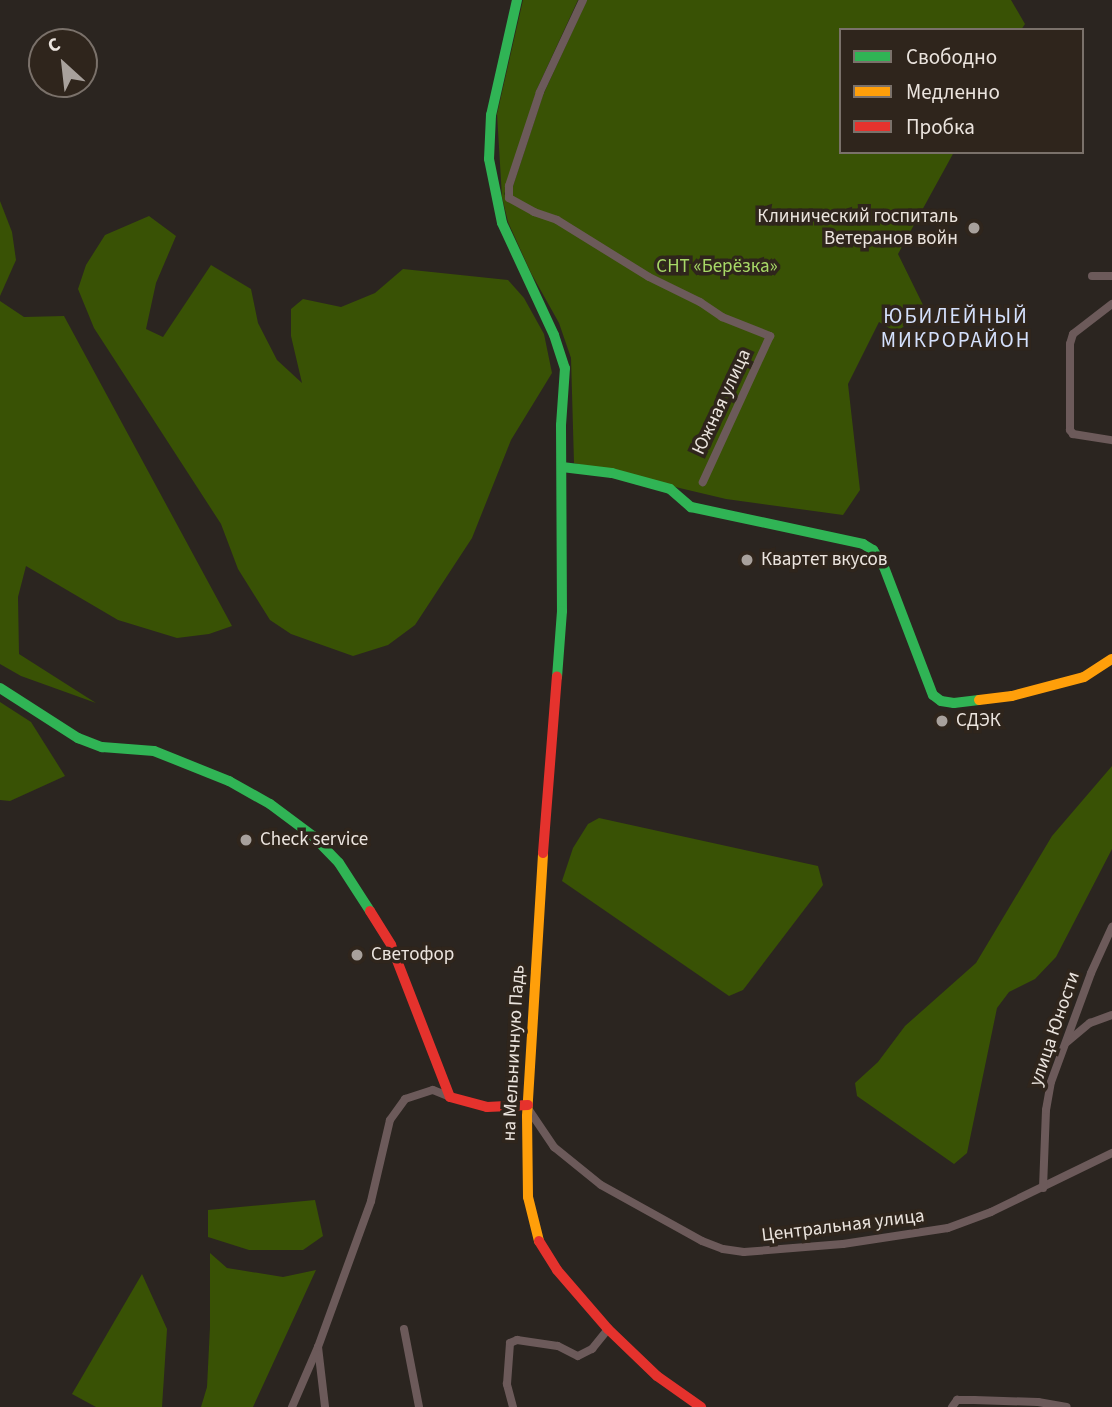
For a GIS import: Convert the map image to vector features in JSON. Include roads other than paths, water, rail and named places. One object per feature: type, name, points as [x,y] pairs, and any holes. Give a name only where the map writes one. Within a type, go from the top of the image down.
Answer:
[{"type":"street","name":"на Мельничную Падь","points":[[517,0],[491,115],[489,159],[502,222],[564,360],[561,631],[548,780],[526,1174],[537,1237],[557,1270],[608,1329],[657,1376],[701,1407]]},
{"type":"street","name":"Южная улица","points":[[583,0],[540,92],[509,186],[509,198],[534,212],[557,220],[722,317],[770,336],[703,482]]},
{"type":"street","points":[[1092,276],[1112,276]]},
{"type":"street","points":[[1112,304],[1073,334],[1070,344],[1070,430],[1073,435],[1112,440]]},
{"type":"street","points":[[562,467],[612,473],[670,489],[691,508],[725,512],[863,544],[873,550],[884,567],[921,669],[933,695],[941,701],[954,703],[1012,696],[1084,677],[1112,659]]},
{"type":"street","points":[[0,688],[78,738],[102,747],[154,751],[229,781],[270,804],[313,836],[339,863],[391,945],[450,1097]]},
{"type":"street","name":"улица Юности","points":[[1044,1188],[1046,1110],[1051,1082],[1112,927]]},
{"type":"street","points":[[1065,1044],[1090,1023],[1112,1016]]},
{"type":"street","points":[[292,1407],[318,1347],[371,1201],[390,1120],[405,1099],[433,1090],[487,1107],[528,1107]]},
{"type":"street","name":"Центральная улица","points":[[528,1107],[554,1147],[601,1185],[702,1241],[723,1249],[744,1252],[843,1244],[948,1228],[1044,1188],[1112,1153]]},
{"type":"street","points":[[404,1329],[419,1407]]},
{"type":"street","points":[[513,1407],[507,1384],[510,1343],[517,1339],[558,1346],[578,1356],[592,1349],[608,1329]]},
{"type":"street","points":[[318,1347],[325,1407]]},
{"type":"street","points":[[952,1407],[957,1401],[974,1400],[1038,1402],[1067,1407]]},
{"type":"place","name":"Клинический госпиталь Ветеранов войн","points":[[974,228]]},
{"type":"place","name":"Квартет вкусов","points":[[747,560]]},
{"type":"place","name":"СДЭК","points":[[942,721]]},
{"type":"place","name":"Check service","points":[[246,840]]},
{"type":"place","name":"Светофор","points":[[357,955]]},
{"type":"district","name":"ЮБИЛЕЙНЫЙ МИКРОРАЙОН","points":[[956,328]]},
{"type":"park label","name":"СНТ «Берёзка»","points":[[717,267]]}]
